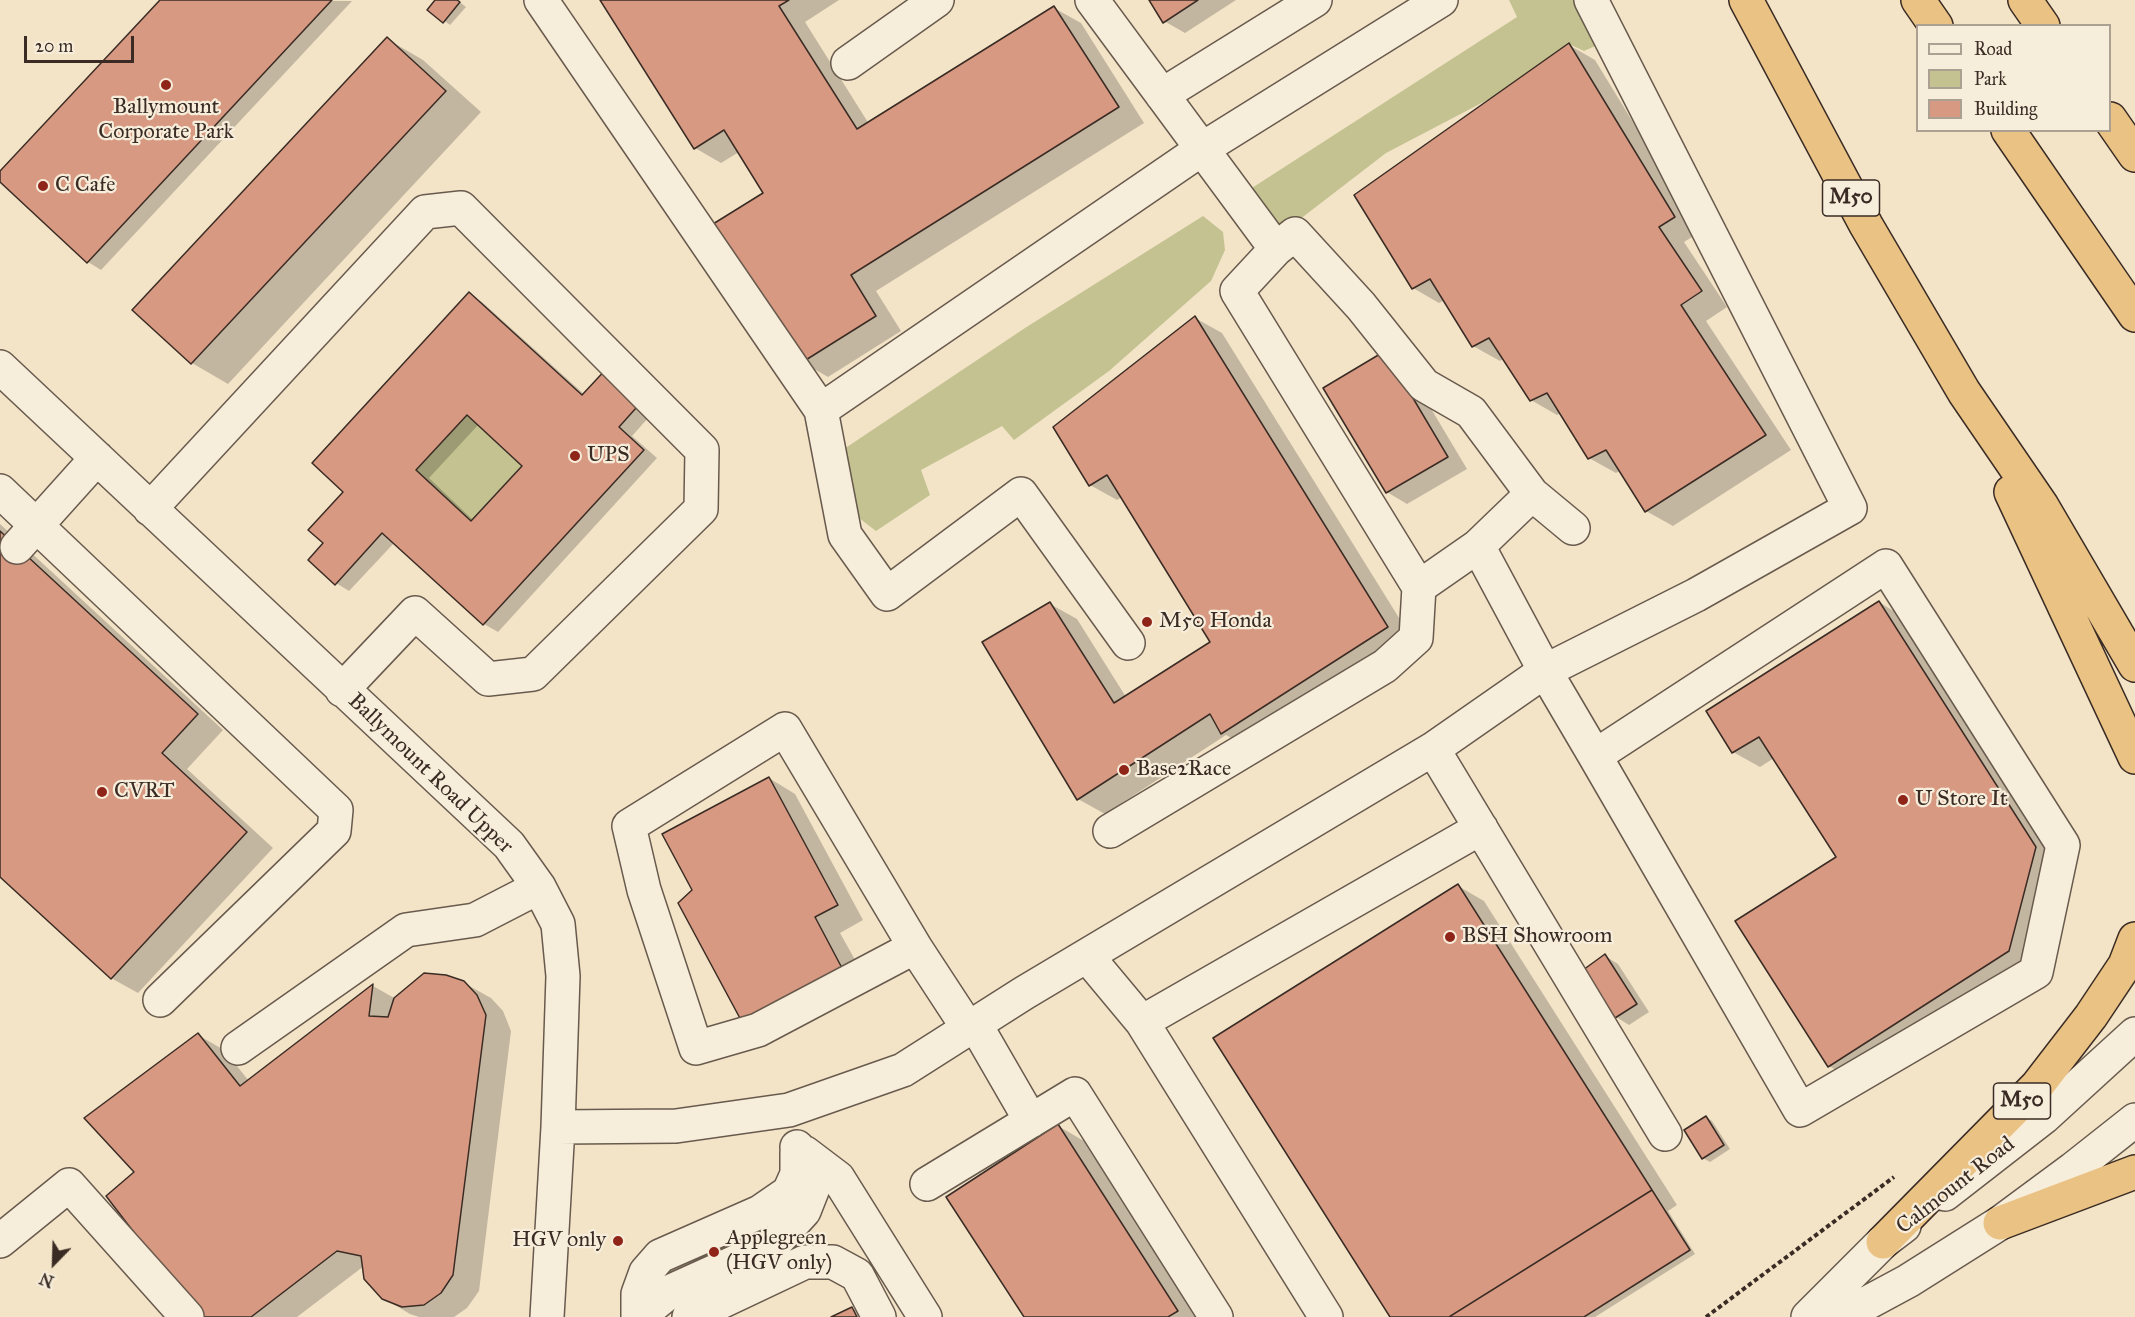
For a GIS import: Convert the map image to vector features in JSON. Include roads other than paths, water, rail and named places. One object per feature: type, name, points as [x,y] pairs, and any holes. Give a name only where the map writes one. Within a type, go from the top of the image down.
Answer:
[{"type":"highway","name":"M50","points":[[1746,0],[1866,225],[1964,392],[2042,506],[2135,666]]},
{"type":"highway","points":[[1918,0],[1935,24]]},
{"type":"highway","points":[[2025,0],[2042,24]]},
{"type":"highway","points":[[2111,122],[2135,155]]},
{"type":"highway","points":[[2009,132],[2135,315]]},
{"type":"highway","name":"M50","points":[[1964,392],[2135,757]]},
{"type":"highway","name":"M50","points":[[1883,1242],[2037,1086],[2091,1016],[2125,965],[2135,939]]},
{"type":"highway","points":[[2000,1223],[2135,1172]]},
{"type":"street","points":[[541,0],[821,410],[845,535],[887,594],[1021,494],[1128,643]]},
{"type":"street","points":[[848,63],[937,0]]},
{"type":"street","points":[[1092,0],[1276,249]]},
{"type":"street","points":[[1162,95],[1316,0]]},
{"type":"street","points":[[821,410],[1202,149],[1441,0]]},
{"type":"street","points":[[558,1127],[676,1126],[789,1110],[903,1070],[971,1026],[1433,749],[1545,671],[1696,595],[1850,508],[1591,0]]},
{"type":"street","points":[[150,509],[425,212],[461,208],[702,450],[702,509],[534,674],[488,679],[415,613],[342,690]]},
{"type":"street","points":[[1110,831],[1385,666],[1416,638],[1419,587],[1237,291],[1276,249],[1295,234],[1361,306],[1424,385],[1471,412],[1532,494],[1573,528]]},
{"type":"street","name":"Ballymount Road Upper","points":[[0,367],[509,845],[539,887],[558,924],[563,976],[558,1127],[547,1317]]},
{"type":"street","points":[[27,536],[97,458]]},
{"type":"street","points":[[0,491],[27,536],[336,810],[334,831],[160,1000]]},
{"type":"street","points":[[1419,587],[1478,546],[1532,494]]},
{"type":"street","points":[[1478,546],[1545,671],[1800,1110],[2036,972],[2063,845],[1886,566],[1595,756]]},
{"type":"street","points":[[915,946],[758,1030],[696,1048],[644,890],[629,826],[784,729],[915,946],[971,1026],[1031,1121]]},
{"type":"street","points":[[1433,749],[1665,1134]]},
{"type":"street","points":[[1142,1022],[1481,828]]},
{"type":"street","points":[[238,1048],[406,930],[475,920],[539,887]]},
{"type":"street","points":[[1087,956],[1142,1022],[1326,1317]]},
{"type":"street","name":"Calmount Road","points":[[1808,1317],[1883,1242],[2044,1117],[2135,1034]]},
{"type":"street","points":[[927,1184],[1075,1094],[1216,1317]]},
{"type":"street","points":[[638,1317],[638,1294],[646,1272],[660,1256],[760,1212],[789,1192],[796,1174],[796,1147],[789,1110]]},
{"type":"street","points":[[1841,1317],[1908,1281],[2000,1223],[2135,1120]]},
{"type":"street","points":[[645,1317],[647,1310],[669,1292],[773,1245],[804,1211],[817,1178],[796,1147]]},
{"type":"street","points":[[796,1147],[838,1178],[925,1317]]},
{"type":"street","points":[[0,1241],[69,1185],[187,1317]]},
{"type":"street","points":[[689,1317],[805,1262],[833,1262],[857,1275],[879,1317]]},
{"type":"place","name":"Ballymount Corporate Park","points":[[166,85]]},
{"type":"place","name":"C Cafe","points":[[43,186]]},
{"type":"place","name":"UPS","points":[[575,456]]},
{"type":"place","name":"M50 Honda","points":[[1147,622]]},
{"type":"place","name":"Base2Race","points":[[1124,770]]},
{"type":"place","name":"CVRT","points":[[102,792]]},
{"type":"place","name":"U Store It","points":[[1903,800]]},
{"type":"place","name":"BSH Showroom","points":[[1450,937]]},
{"type":"place","name":"HGV only","points":[[618,1241]]},
{"type":"place","name":"Applegreen (HGV only)","points":[[714,1252]]}]
